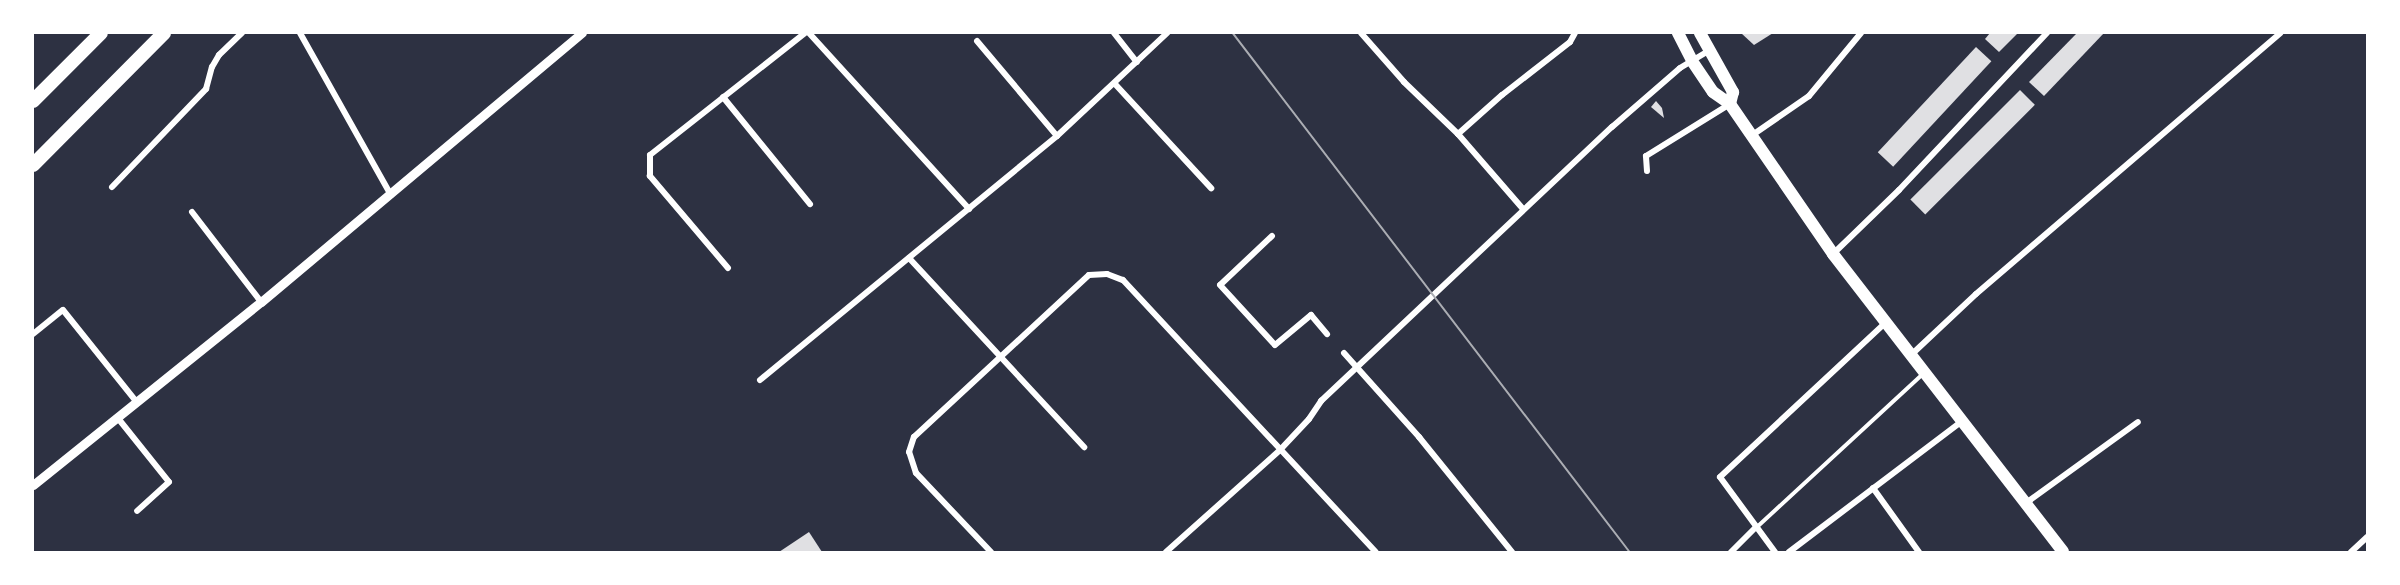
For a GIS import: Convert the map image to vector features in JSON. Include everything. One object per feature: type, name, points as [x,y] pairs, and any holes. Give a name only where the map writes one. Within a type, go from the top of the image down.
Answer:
[{"type":"highway","points":[[33,101],[101,33]]},
{"type":"highway","points":[[33,165],[164,33]]},
{"type":"highway","points":[[1678,33],[1692,61],[1713,92],[1730,104],[1833,254],[2063,552]]},
{"type":"highway","points":[[1700,33],[1708,51],[1733,92],[1730,104]]},
{"type":"street","points":[[112,187],[206,89],[212,67],[219,55],[242,33]]},
{"type":"street","points":[[300,33],[391,195]]},
{"type":"street","points":[[33,485],[391,195],[582,33]]},
{"type":"street","points":[[728,267],[650,176],[650,155],[807,33],[969,208]]},
{"type":"street","points":[[1114,33],[1137,62]]},
{"type":"street","points":[[760,381],[1057,136],[1167,33]]},
{"type":"street","points":[[1361,33],[1404,82],[1458,134],[1523,209]]},
{"type":"street","points":[[1458,134],[1502,95],[1570,42],[1575,33]]},
{"type":"street","points":[[1751,136],[1809,96],[1861,33]]},
{"type":"street","points":[[1833,254],[1899,190],[2047,33]]},
{"type":"street","points":[[1911,355],[1977,294],[2280,33]]},
{"type":"street","points":[[977,41],[1057,136]]},
{"type":"street","points":[[1166,552],[1280,450],[1309,419],[1321,401],[1523,209],[1680,68],[1708,51]]},
{"type":"street","points":[[1115,84],[1211,188]]},
{"type":"street","points":[[723,97],[810,204]]},
{"type":"street","points":[[1647,171],[1646,156],[1730,104]]},
{"type":"street","points":[[192,212],[261,302]]},
{"type":"street","points":[[1272,236],[1220,285],[1275,345],[1311,315],[1327,334]]},
{"type":"street","points":[[909,258],[1084,447]]},
{"type":"street","points":[[991,552],[916,473],[909,457],[914,437],[1089,275],[1107,274],[1123,280],[1376,552]]},
{"type":"street","points":[[33,334],[63,310],[136,401]]},
{"type":"street","points":[[1775,552],[1720,477],[1886,323]]},
{"type":"street","points":[[1344,353],[1419,437],[1512,552]]},
{"type":"street","points":[[117,417],[170,482],[137,511]]},
{"type":"street","points":[[1789,552],[1962,421]]},
{"type":"street","points":[[2025,504],[2138,422]]},
{"type":"street","points":[[1873,488],[1919,552]]},
{"type":"street","points":[[1731,552],[1756,527]]},
{"type":"street","points":[[2351,552],[2367,537]]},
{"type":"lane","points":[[1756,527],[1925,372]]},
{"type":"building","points":[[1741,33],[1773,33],[1754,45]]},
{"type":"building","points":[[1990,33],[2018,33],[1999,52],[1985,39]]},
{"type":"building","points":[[2077,33],[2104,33],[2044,96],[2029,82]]},
{"type":"building","points":[[1976,47],[1991,61],[1893,167],[1878,152]]},
{"type":"building","points":[[2020,90],[2035,105],[1925,214],[1910,200]]},
{"type":"building","points":[[1656,101],[1662,108],[1664,118],[1651,107]]},
{"type":"building","points":[[809,532],[822,552],[779,552]]},
{"type":"tram line","points":[[1233,33],[1630,552]]}]
